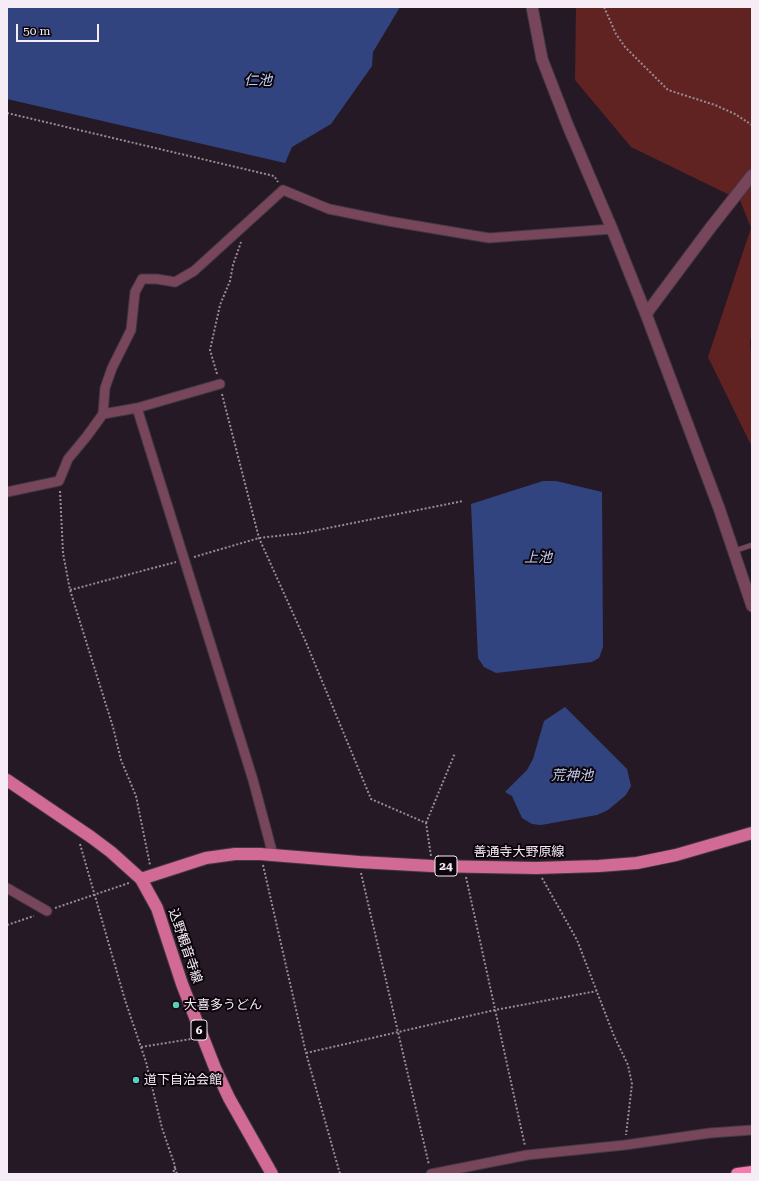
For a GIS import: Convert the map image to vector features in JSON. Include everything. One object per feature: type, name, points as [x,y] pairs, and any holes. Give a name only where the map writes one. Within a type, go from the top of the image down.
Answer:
[{"type":"highway","points":[[737,1174],[752,1172]]},
{"type":"main road","name":"込野観音寺線","points":[[7,780],[146,877],[202,1037],[229,1098],[272,1174]]},
{"type":"main road","name":"善通寺大野原線","points":[[146,877],[206,858],[236,854],[260,854],[432,866],[536,868],[599,866],[637,863],[683,853],[752,833]]},
{"type":"street","points":[[532,7],[542,59],[568,126],[612,228],[646,314],[719,508],[752,606]]},
{"type":"street","points":[[646,314],[752,175]]},
{"type":"street","points":[[7,492],[59,481],[68,459],[103,414],[105,388],[112,368],[131,330],[135,292],[142,279],[157,278],[175,282],[194,271],[283,190],[329,209],[388,221],[489,238],[612,228]]},
{"type":"street","points":[[103,414],[137,408],[220,384]]},
{"type":"street","points":[[137,408],[253,780],[273,855]]},
{"type":"street","points":[[7,888],[47,911]]},
{"type":"street","points":[[431,1174],[527,1155],[625,1145],[710,1133],[752,1130]]},
{"type":"lane","points":[[734,552],[752,545]]},
{"type":"path","points":[[604,7],[616,34],[625,47],[668,90],[715,105],[735,114],[752,125]]},
{"type":"path","points":[[7,113],[274,176],[283,190]]},
{"type":"path","points":[[249,221],[233,265],[230,281],[220,305],[210,350],[259,538],[305,640],[371,799],[426,823]]},
{"type":"path","points":[[7,925],[146,877],[136,796],[121,760],[113,727],[70,590],[63,553],[59,481]]},
{"type":"path","points":[[70,590],[184,560],[259,538],[303,533],[463,501]]},
{"type":"path","points":[[432,866],[426,823],[455,753]]},
{"type":"path","points":[[75,827],[125,1000],[146,1062],[162,1128],[177,1174]]},
{"type":"path","points":[[260,854],[306,1053],[340,1174]]},
{"type":"path","points":[[359,862],[431,1174]]},
{"type":"path","points":[[463,866],[527,1155]]},
{"type":"path","points":[[536,868],[577,940],[614,1036],[628,1065],[632,1084],[625,1145]]},
{"type":"path","points":[[306,1053],[495,1010],[597,991]]},
{"type":"path","points":[[141,1047],[202,1037]]},
{"type":"path","points":[[173,1174],[175,1166]]},
{"type":"shaded area","points":[[576,7],[752,7],[752,338],[750,340],[752,372],[752,447],[708,357],[751,228],[740,200],[631,147],[575,80]]},
{"type":"water","name":"仁池","points":[[7,7],[400,7],[373,52],[372,66],[331,124],[292,147],[285,163],[7,99]]},
{"type":"water","name":"上池","points":[[543,481],[556,481],[602,492],[603,647],[599,658],[592,662],[496,673],[484,667],[478,658],[471,504]]},
{"type":"water","name":"荒神池","points":[[565,707],[627,769],[631,786],[626,795],[608,810],[597,815],[541,825],[532,824],[522,818],[512,796],[505,792],[527,770],[533,759],[544,721]]},
{"type":"place","name":"大喜多うどん","points":[[176,1005]]},
{"type":"place","name":"道下自治会館","points":[[136,1080]]}]
